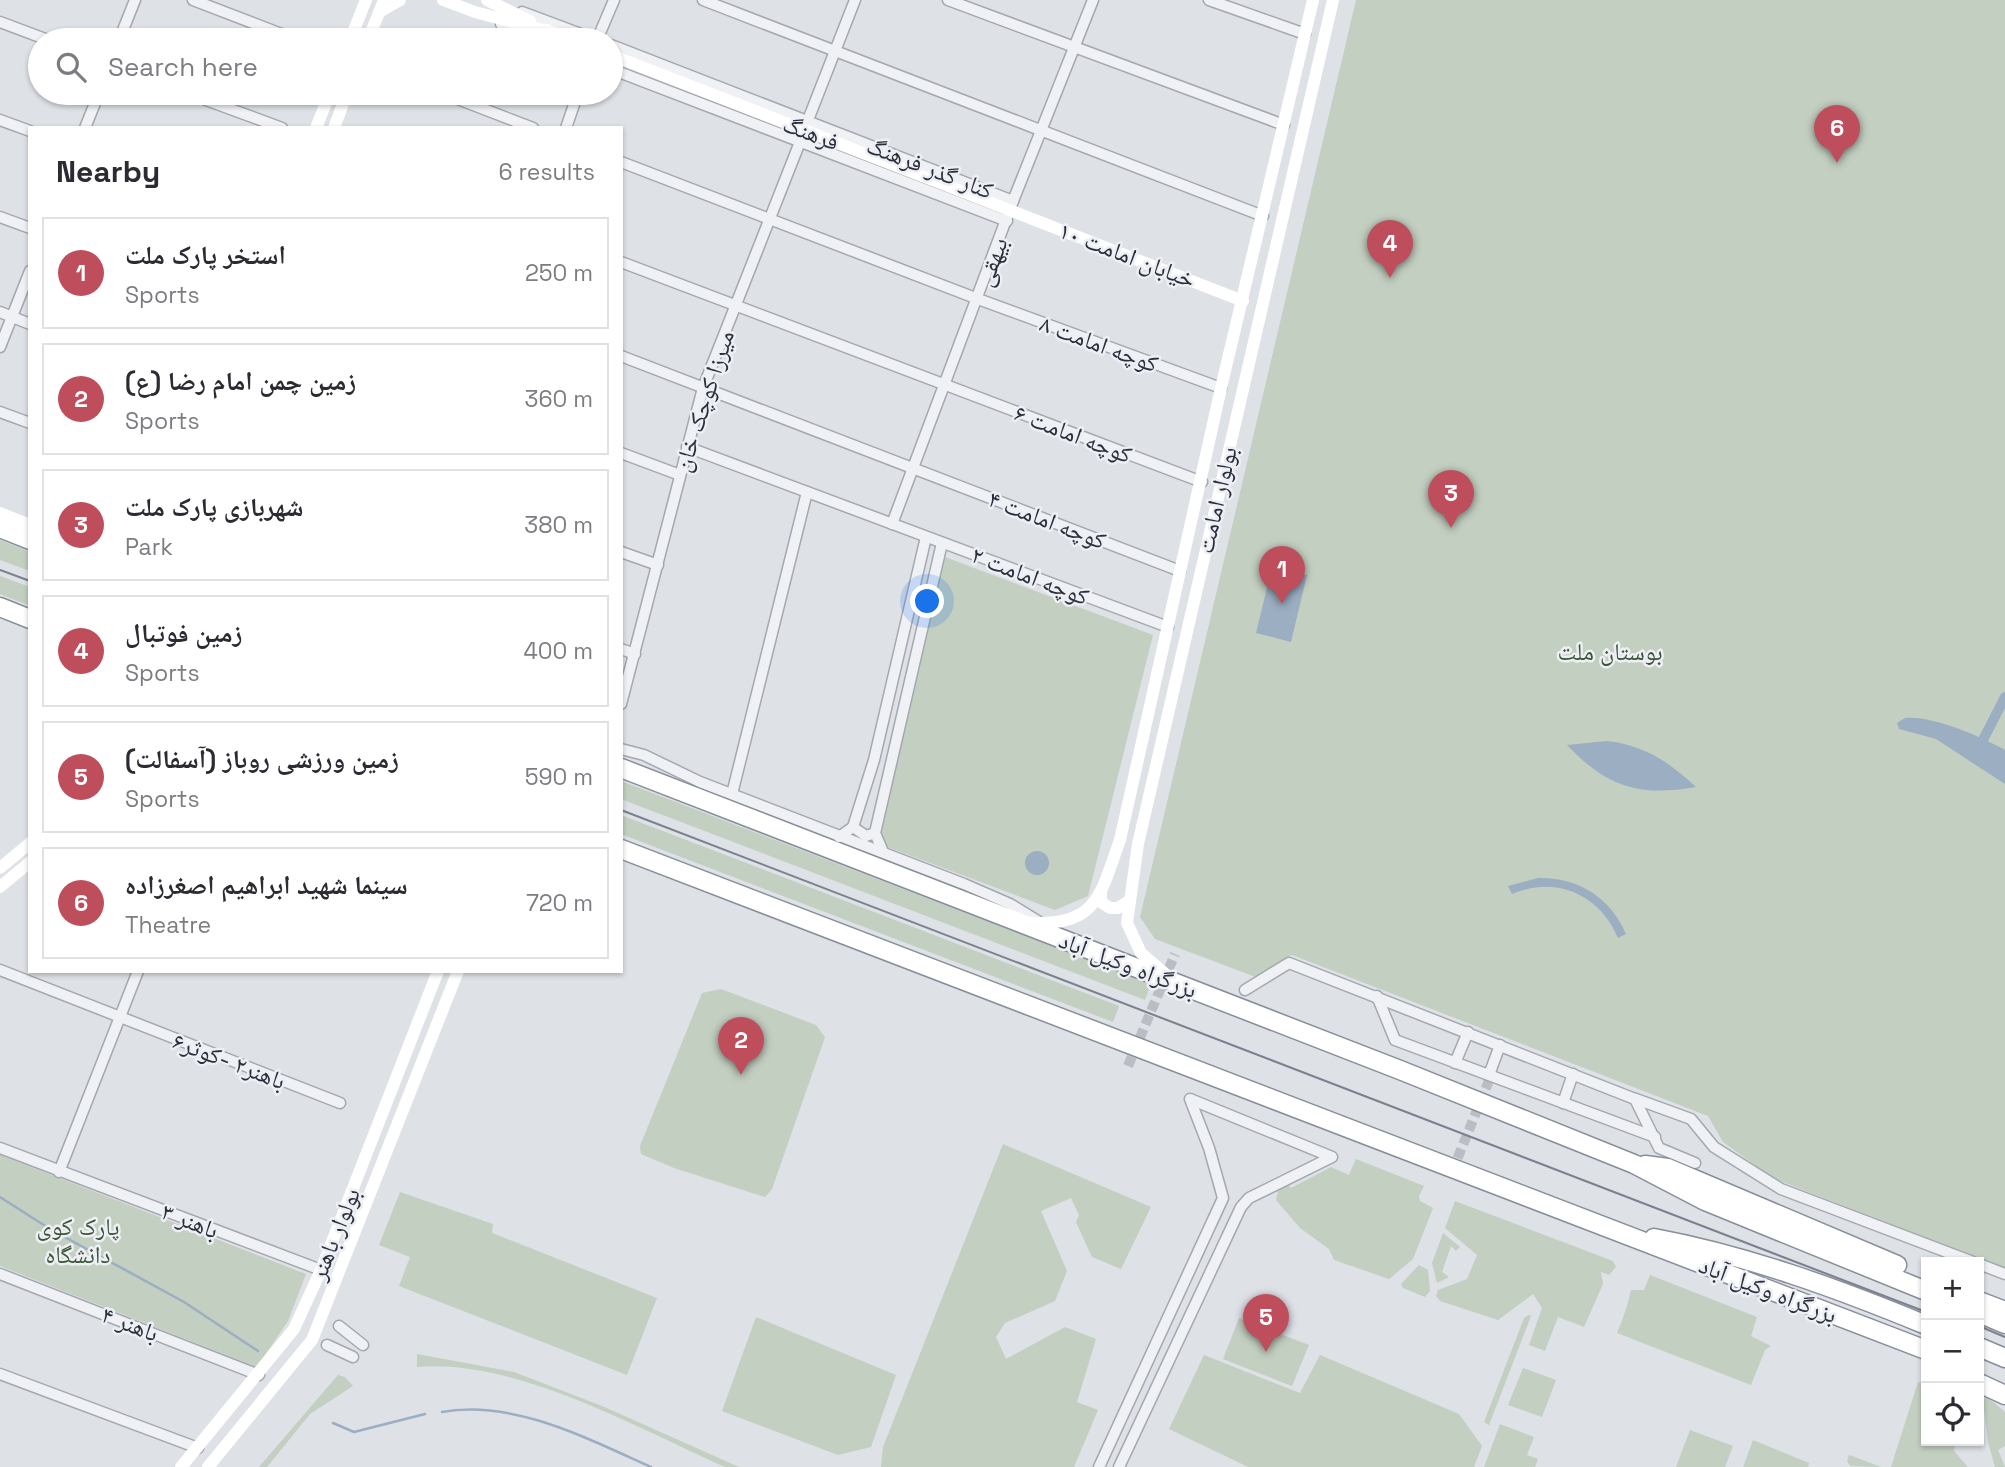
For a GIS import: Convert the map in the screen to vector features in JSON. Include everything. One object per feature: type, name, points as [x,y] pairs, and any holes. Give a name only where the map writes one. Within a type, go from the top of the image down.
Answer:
[{"type":"highway","points":[[0,528],[28,539]]},
{"type":"highway","points":[[0,607],[28,618]]},
{"type":"highway","name":"بزرگراه وکیل آباد","points":[[623,769],[1634,1164],[1705,1201],[1921,1289]]},
{"type":"highway","name":"بزرگراه وکیل آباد","points":[[623,850],[1921,1348]]},
{"type":"highway","name":"بزرگراه وکیل آباد","points":[[1634,1164],[1668,1167],[1921,1276]]},
{"type":"highway","points":[[1609,1229],[1759,1299],[1921,1361]]},
{"type":"highway","name":"بزرگراه وکیل آباد","points":[[1609,1229],[1701,1247],[1879,1306],[1921,1323]]},
{"type":"highway","points":[[1984,1301],[2005,1301]]},
{"type":"highway","points":[[1984,1303],[2005,1311]]},
{"type":"highway","points":[[1984,1315],[2005,1325]]},
{"type":"highway","points":[[1984,1349],[2005,1358]]},
{"type":"highway","points":[[1984,1373],[2005,1383]]},
{"type":"highway","points":[[1984,1385],[2005,1395]]},
{"type":"main road","points":[[373,28],[381,6],[400,0]]},
{"type":"main road","points":[[443,0],[475,12],[535,28]]},
{"type":"main road","points":[[488,0],[544,28]]},
{"type":"main road","name":"بولوار امامت","points":[[1020,923],[1041,924],[1082,914],[1094,906],[1119,840],[1202,482],[1221,388],[1313,0]]},
{"type":"main road","name":"بولوار امامت","points":[[1178,984],[1141,953],[1133,940],[1127,923],[1129,901],[1138,844],[1333,0]]},
{"type":"main road","points":[[354,28],[363,3]]},
{"type":"main road","name":"فرهنگ","points":[[623,60],[1010,211]]},
{"type":"main road","points":[[317,126],[325,105]]},
{"type":"main road","points":[[335,126],[343,105]]},
{"type":"main road","name":"خیابان امامت ۱۰","points":[[1010,211],[1243,301]]},
{"type":"main road","points":[[0,513],[28,523]]},
{"type":"main road","points":[[0,868],[28,845]]},
{"type":"main road","points":[[0,887],[28,864]]},
{"type":"main road","points":[[1101,893],[1101,902],[1110,908],[1118,908],[1129,901]]},
{"type":"main road","name":"بولوار باهنر","points":[[181,1467],[260,1375],[294,1329],[321,1270],[437,973]]},
{"type":"main road","name":"بولوار باهنر","points":[[208,1467],[312,1339],[457,973]]},
{"type":"main road","points":[[419,1019],[436,1026]]},
{"type":"street","points":[[124,28],[135,0]]},
{"type":"street","points":[[193,0],[266,28]]},
{"type":"street","points":[[488,0],[564,28]]},
{"type":"street","points":[[602,28],[614,0]]},
{"type":"street","points":[[703,0],[1263,216]]},
{"type":"street","points":[[808,120],[855,0]]},
{"type":"street","points":[[948,0],[1074,50],[1284,125]]},
{"type":"street","name":"بیهقی","points":[[892,524],[1093,0]]},
{"type":"street","points":[[1209,0],[1305,34]]},
{"type":"street","points":[[475,12],[512,28]]},
{"type":"street","points":[[0,22],[28,32]]},
{"type":"street","name":"کنار گذر فرهنگ","points":[[623,50],[808,120],[1010,211]]},
{"type":"street","name":"کنار گذر فرهنگ","points":[[623,74],[800,142],[1010,211]]},
{"type":"street","points":[[86,126],[94,105]]},
{"type":"street","points":[[220,105],[277,126]]},
{"type":"street","points":[[473,105],[528,126]]},
{"type":"street","points":[[567,126],[574,105]]},
{"type":"street","points":[[0,120],[28,130]]},
{"type":"street","name":"میرزا کوچک خان","points":[[623,698],[703,388],[800,142]]},
{"type":"street","name":"کوچه امامت ۸","points":[[623,163],[978,299],[1221,388]]},
{"type":"street","points":[[0,217],[28,227]]},
{"type":"street","name":"کوچه امامت ۶","points":[[623,263],[1202,482]]},
{"type":"street","points":[[0,347],[28,276]]},
{"type":"street","points":[[0,312],[28,323]]},
{"type":"street","name":"کوچه امامت ۴","points":[[623,357],[1180,571]]},
{"type":"street","points":[[0,412],[28,422]]},
{"type":"street","name":"کوچه امامت ۲","points":[[687,447],[1168,627]]},
{"type":"street","points":[[623,454],[680,475]]},
{"type":"street","points":[[732,794],[807,492]]},
{"type":"street","points":[[839,837],[853,827],[874,760],[926,537]]},
{"type":"street","points":[[883,853],[876,833],[942,543]]},
{"type":"street","points":[[623,553],[657,565]]},
{"type":"street","points":[[623,650],[635,654]]},
{"type":"street","points":[[896,665],[913,669]]},
{"type":"street","points":[[623,750],[644,755],[732,794],[1010,904],[1041,924]]},
{"type":"street","points":[[853,827],[866,836],[876,833]]},
{"type":"street","points":[[1245,990],[1289,962],[1691,1119],[1714,1147],[1781,1189],[1960,1257]]},
{"type":"street","name":"باهنر۲ -کوثر۶","points":[[0,970],[340,1103]]},
{"type":"street","points":[[59,1172],[137,973]]},
{"type":"street","points":[[1377,996],[1395,1040],[1655,1138]]},
{"type":"street","points":[[1455,1063],[1468,1032]]},
{"type":"street","points":[[1489,1075],[1500,1045]]},
{"type":"street","points":[[1563,1103],[1573,1074]]},
{"type":"street","points":[[1099,1467],[1223,1198],[1209,1148],[1190,1099],[1332,1157],[1249,1198],[1241,1207],[1119,1467]]},
{"type":"street","points":[[1636,1099],[1659,1148],[1695,1163]]},
{"type":"street","name":"باهنر ۳","points":[[0,1148],[321,1270]]},
{"type":"street","points":[[1984,1266],[2005,1274]]},
{"type":"street","name":"باهنر ۴","points":[[0,1274],[260,1375]]},
{"type":"street","points":[[339,1326],[363,1345]]},
{"type":"street","points":[[327,1345],[353,1357]]},
{"type":"street","points":[[0,1374],[198,1448]]},
{"type":"green space","name":"بوستان ملت","points":[[1356,0],[2005,0],[2005,1269],[1984,1261],[1984,1257],[1974,1257],[1773,1178],[1723,1142],[1708,1116],[1292,955],[1283,960],[1277,972],[1261,979],[1155,939],[1140,917]]},
{"type":"green space","points":[[0,540],[28,551],[28,570],[0,560]]},
{"type":"green space","points":[[945,557],[1153,635],[1088,896],[1055,910],[877,843]]},
{"type":"green space","points":[[0,576],[28,586],[28,605],[0,594]]},
{"type":"green space","points":[[623,782],[1151,984],[1145,1000],[623,800]]},
{"type":"green space","points":[[623,816],[1119,1006],[1113,1022],[623,835]]},
{"type":"green space","points":[[721,989],[816,1025],[825,1037],[772,1189],[765,1197],[674,1168],[641,1154],[640,1146],[702,993]]},
{"type":"green space","points":[[1003,1144],[1151,1207],[1121,1269],[1092,1257],[1076,1222],[1079,1215],[1071,1198],[1041,1211],[1067,1271],[1055,1301],[1005,1323],[996,1337],[1006,1359],[1065,1327],[1096,1339],[1077,1402],[1098,1410],[1074,1467],[881,1467],[883,1447]]},
{"type":"green space","name":"پارک کوی دانشگاه","points":[[0,1155],[306,1274],[288,1321],[257,1367],[0,1266]]},
{"type":"green space","points":[[1356,1159],[1424,1186],[1419,1196],[1420,1201],[1433,1208],[1413,1259],[1389,1279],[1334,1260],[1329,1249],[1300,1228],[1276,1200],[1279,1187],[1287,1184],[1291,1188],[1331,1167],[1349,1175]]},
{"type":"green space","points":[[400,1192],[493,1224],[492,1233],[657,1298],[627,1375],[399,1286],[410,1257],[379,1245]]},
{"type":"green space","points":[[1455,1201],[1613,1261],[1616,1267],[1609,1275],[1601,1272],[1603,1284],[1584,1327],[1558,1317],[1545,1351],[1529,1345],[1542,1308],[1533,1294],[1498,1320],[1440,1301],[1436,1296],[1438,1290],[1467,1279],[1477,1255],[1445,1228]]},
{"type":"green space","points":[[1443,1233],[1460,1247],[1456,1251],[1451,1246],[1442,1272],[1449,1277],[1437,1283],[1432,1263]]},
{"type":"green space","points":[[1419,1265],[1428,1270],[1430,1291],[1425,1297],[1403,1288],[1401,1284]]},
{"type":"green space","points":[[1650,1275],[1757,1317],[1751,1336],[1771,1346],[1765,1350],[1751,1385],[1617,1333],[1631,1290],[1644,1290]]},
{"type":"green space","points":[[1531,1316],[1489,1425],[1484,1422],[1524,1318]]},
{"type":"green space","points":[[756,1317],[896,1375],[871,1447],[838,1455],[722,1411]]},
{"type":"green space","points":[[1239,1318],[1309,1345],[1292,1386],[1223,1359]]},
{"type":"green space","points":[[417,1354],[514,1372],[602,1406],[739,1467],[725,1467],[615,1416],[534,1384],[494,1373],[455,1367],[417,1367]]},
{"type":"green space","points":[[1204,1355],[1300,1393],[1320,1355],[1459,1414],[1482,1446],[1474,1467],[1248,1467],[1169,1429]]},
{"type":"green space","points":[[1523,1368],[1556,1380],[1542,1417],[1508,1405]]},
{"type":"green space","points":[[338,1375],[345,1377],[353,1386],[310,1414],[267,1467],[259,1467]]},
{"type":"green space","points":[[1918,1382],[1921,1383],[1921,1446],[1954,1446],[1954,1451],[1968,1467],[1891,1467]]},
{"type":"green space","points":[[1986,1396],[2005,1412],[2005,1446],[1998,1450],[2005,1467],[1995,1467],[1988,1442],[1984,1399]]},
{"type":"green space","points":[[1500,1424],[1534,1437],[1527,1455],[1538,1459],[1535,1467],[1484,1467]]},
{"type":"green space","points":[[1690,1430],[1733,1446],[1725,1467],[1676,1467]]},
{"type":"green space","points":[[1753,1440],[1809,1463],[1808,1467],[1743,1467]]},
{"type":"green space","points":[[1849,1455],[1881,1467],[1850,1466],[1847,1461]]},
{"type":"water","points":[[1272,567],[1307,575],[1291,642],[1256,633]]},
{"type":"water","points":[[1905,718],[1943,724],[1970,733],[2005,750],[2005,784],[1936,739],[1899,729],[1897,723]]},
{"type":"water","points":[[1607,741],[1633,746],[1655,756],[1696,787],[1657,791],[1625,786],[1596,771],[1567,745]]},
{"type":"water","points":[[1037,851],[1045,855],[1049,863],[1045,871],[1037,875],[1029,871],[1025,863],[1029,855]]},
{"type":"water","points":[[1538,878],[1566,881],[1591,892],[1611,910],[1626,934],[1618,938],[1600,910],[1574,892],[1544,887],[1512,894],[1508,886]]},
{"type":"waterway","points":[[1984,738],[2005,697]]},
{"type":"waterway","points":[[0,1197],[50,1229],[184,1302],[258,1351]]},
{"type":"waterway","points":[[442,1412],[469,1409],[523,1416],[576,1434],[651,1467]]},
{"type":"waterway","points":[[333,1423],[354,1432],[425,1414]]},
{"type":"tunnel","points":[[1128,1066],[1175,954]]},
{"type":"tunnel","points":[[1452,1172],[1490,1078]]},
{"type":"tram line","points":[[0,570],[28,580]]},
{"type":"tram line","points":[[623,811],[1921,1310]]},
{"type":"tram line","points":[[1984,1328],[2005,1337]]},
{"type":"place","name":"سینما شهید ابراهیم اصغرزاده","points":[[1837,163]]},
{"type":"place","name":"زمین فوتبال","points":[[1390,278]]},
{"type":"place","name":"شهربازی پارک ملت","points":[[1451,528]]},
{"type":"place","name":"استخر پارک ملت","points":[[1282,604]]},
{"type":"place","name":"زمین چمن امام رضا (ع)","points":[[741,1075]]},
{"type":"place","name":"زمین ورزشی روباز (آسفالت)","points":[[1266,1352]]}]
